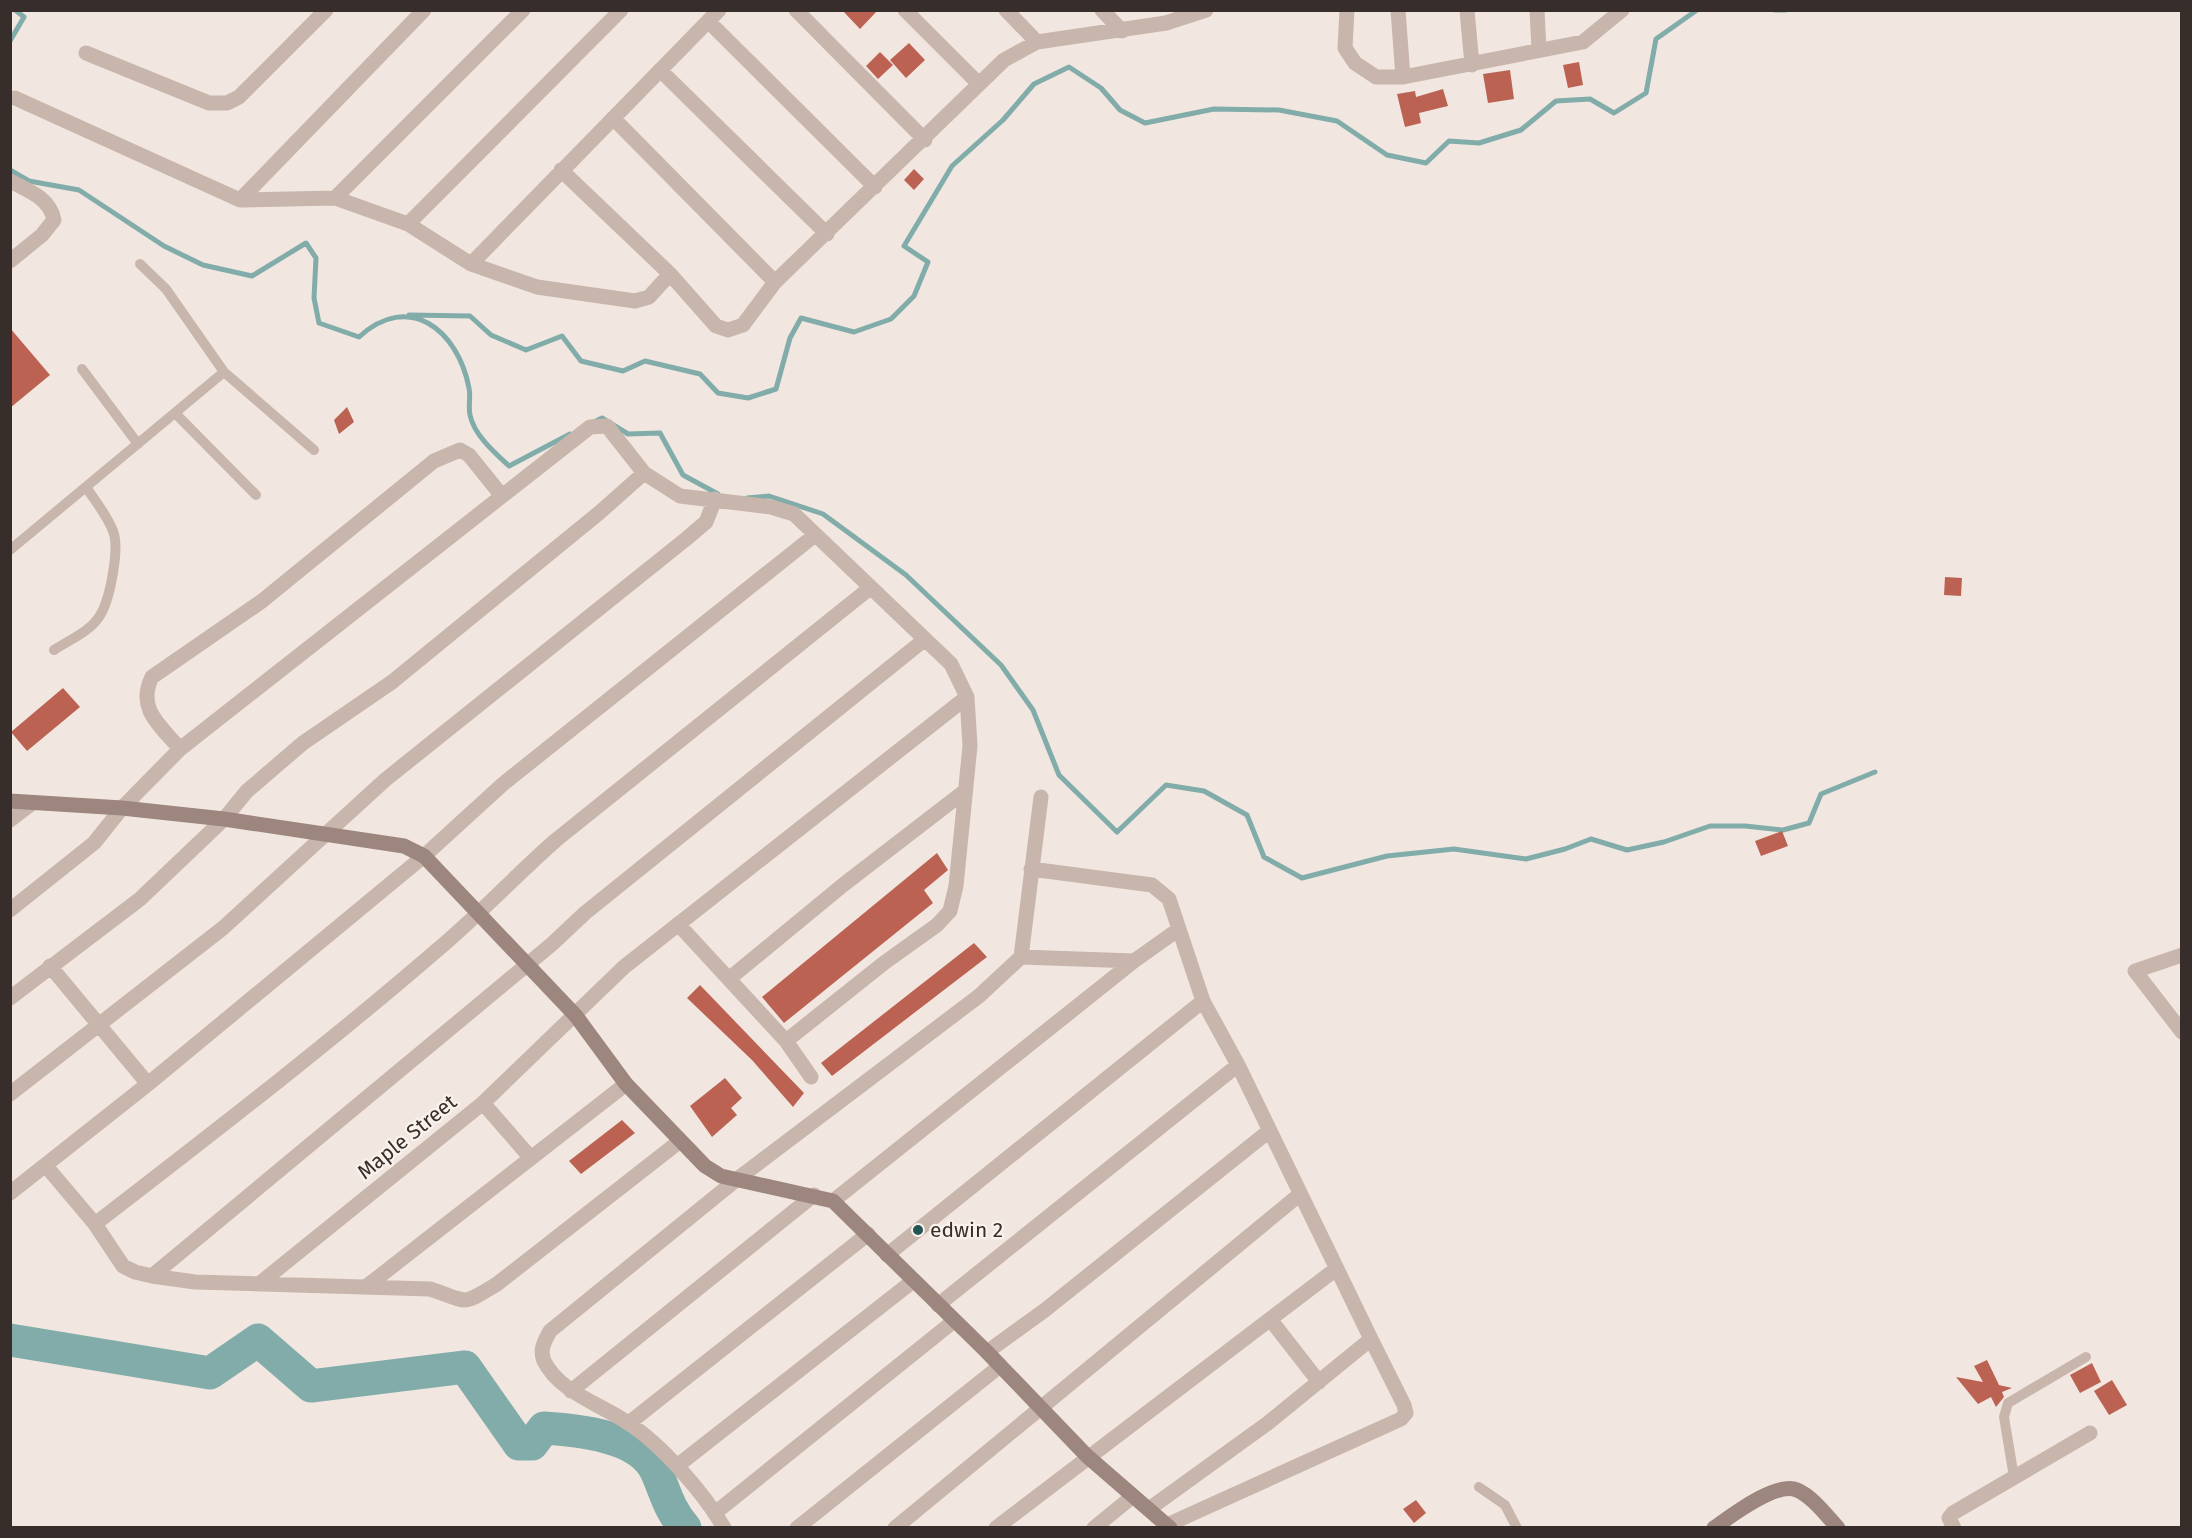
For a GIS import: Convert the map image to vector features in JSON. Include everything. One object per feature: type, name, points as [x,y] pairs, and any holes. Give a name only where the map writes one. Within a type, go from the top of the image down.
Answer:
[{"type":"street","points":[[86,53],[209,103],[227,103],[239,97],[326,10]]},
{"type":"street","points":[[240,200],[424,10]]},
{"type":"street","points":[[335,198],[523,10]]},
{"type":"street","points":[[408,224],[621,10]]},
{"type":"street","points":[[796,10],[925,140]]},
{"type":"street","points":[[905,10],[978,83]]},
{"type":"street","points":[[1006,10],[1037,42]]},
{"type":"street","points":[[1102,10],[1122,31]]},
{"type":"street","points":[[1347,10],[1345,48],[1355,63],[1376,77],[1403,77],[1582,42],[1617,12]]},
{"type":"street","points":[[1398,10],[1403,77]]},
{"type":"street","points":[[1467,10],[1472,65]]},
{"type":"street","points":[[1537,10],[1539,51]]},
{"type":"street","points":[[561,170],[669,274],[716,326],[728,330],[744,325],[775,282],[925,140],[978,83],[1004,60],[1037,42],[1166,23],[1201,12]]},
{"type":"street","points":[[471,264],[714,16],[875,187]]},
{"type":"street","points":[[660,70],[827,234]]},
{"type":"street","points":[[15,98],[240,200],[335,198],[408,224],[471,264],[537,287],[635,301],[649,297],[669,274]]},
{"type":"street","points":[[613,118],[775,282]]},
{"type":"street","points":[[10,181],[42,198],[52,210],[54,220],[42,235],[10,261]]},
{"type":"street","points":[[10,910],[94,843],[122,808],[180,749],[590,428],[597,425],[607,426],[644,473],[680,495],[771,507],[794,514],[951,664],[967,697],[970,746],[956,886],[950,911],[937,925],[884,963],[786,1041]]},
{"type":"street","points":[[180,749],[147,708],[146,690],[152,677],[262,601],[441,458],[460,450],[469,455],[502,496]]},
{"type":"street","points":[[10,998],[140,899],[224,819],[247,791],[303,743],[392,682],[599,513],[644,473]]},
{"type":"street","points":[[10,1094],[223,928],[386,780],[706,522],[716,499]]},
{"type":"street","points":[[10,1193],[148,1084],[424,856],[503,784],[814,534]]},
{"type":"street","points":[[95,1224],[298,1065],[478,915],[510,880],[556,840],[870,588]]},
{"type":"street","points":[[152,1276],[714,808],[924,640]]},
{"type":"street","name":"Maple Street","points":[[259,1284],[483,1102],[576,1016],[624,967],[967,697]]},
{"type":"street","points":[[730,978],[964,790]]},
{"type":"street","points":[[724,1527],[715,1512],[677,1466],[629,1423],[570,1391],[544,1361],[541,1348],[550,1331],[736,1180],[969,1003],[1021,957],[1041,797]]},
{"type":"street","points":[[10,801],[122,808],[224,819],[404,846],[424,856],[525,965],[576,1016],[627,1084],[705,1166],[721,1176],[781,1192],[814,1195],[833,1201],[1042,1407],[1087,1456],[1169,1526],[1401,1419],[1406,1413],[1238,1065],[1203,1001],[1169,899],[1152,885],[1031,869]]},
{"type":"street","points":[[10,820],[32,804]]},
{"type":"street","points":[[678,924],[786,1041],[811,1077]]},
{"type":"street","points":[[833,1201],[1134,961],[1179,929]]},
{"type":"street","points":[[2181,955],[2135,971],[2181,1032]]},
{"type":"street","points":[[1021,957],[1134,961]]},
{"type":"street","points":[[50,966],[148,1084]]},
{"type":"street","points":[[887,1255],[1203,1001]]},
{"type":"street","points":[[938,1305],[1238,1065]]},
{"type":"street","points":[[368,1286],[530,1157],[627,1084]]},
{"type":"street","points":[[483,1102],[530,1157]]},
{"type":"street","points":[[987,1352],[1054,1304],[1269,1131]]},
{"type":"street","points":[[46,1166],[95,1224],[123,1266],[135,1272],[195,1282],[430,1289],[459,1302],[469,1301],[497,1284],[680,1141]]},
{"type":"street","points":[[570,1391],[814,1195]]},
{"type":"street","points":[[895,1527],[1299,1195]]},
{"type":"street","points":[[629,1423],[868,1234]]},
{"type":"street","points":[[996,1527],[1336,1269]]},
{"type":"street","points":[[677,1466],[913,1281]]},
{"type":"street","points":[[1270,1319],[1319,1382]]},
{"type":"street","points":[[715,1512],[954,1321]]},
{"type":"street","points":[[1149,1509],[1268,1423],[1371,1339]]},
{"type":"street","points":[[797,1527],[1000,1366]]},
{"type":"street","points":[[1954,1527],[1949,1518],[1953,1512],[2090,1433]]},
{"type":"street","points":[[1714,1527],[1763,1496],[1778,1490],[1795,1489],[1811,1500],[1838,1527]]},
{"type":"street","points":[[1094,1527],[1133,1497]]},
{"type":"lane","points":[[140,264],[166,289],[224,372],[314,450]]},
{"type":"lane","points":[[82,369],[138,444]]},
{"type":"lane","points":[[10,550],[224,372]]},
{"type":"lane","points":[[175,413],[256,495]]},
{"type":"lane","points":[[54,650],[86,630],[100,616],[112,576],[116,548],[114,533],[86,487]]},
{"type":"lane","points":[[2014,1477],[2004,1417],[2008,1403],[2086,1357]]},
{"type":"lane","points":[[1479,1487],[1505,1505],[1518,1527]]},
{"type":"building","points":[[842,10],[878,10],[860,29]]},
{"type":"building","points":[[909,43],[925,60],[906,78],[890,60]]},
{"type":"building","points":[[880,52],[893,65],[878,79],[866,66]]},
{"type":"building","points":[[1579,62],[1583,85],[1568,88],[1563,65]]},
{"type":"building","points":[[1510,70],[1514,99],[1488,103],[1483,74]]},
{"type":"building","points":[[1443,89],[1448,106],[1419,113],[1421,123],[1405,127],[1397,94],[1415,91],[1416,97]]},
{"type":"building","points":[[914,169],[924,179],[914,190],[904,180]]},
{"type":"building","points":[[10,328],[50,375],[10,408]]},
{"type":"building","points":[[347,407],[354,422],[339,434],[334,420]]},
{"type":"building","points":[[1945,577],[1962,578],[1961,596],[1944,595]]},
{"type":"building","points":[[63,688],[80,707],[27,751],[11,732]]},
{"type":"building","points":[[1782,831],[1788,846],[1761,856],[1755,841]]},
{"type":"building","points":[[937,853],[948,870],[924,890],[933,903],[784,1023],[762,997]]},
{"type":"building","points":[[974,943],[987,957],[832,1076],[821,1063]]},
{"type":"building","points":[[700,985],[804,1093],[793,1107],[752,1060],[687,998]]},
{"type":"building","points":[[725,1078],[742,1098],[731,1108],[737,1115],[712,1137],[690,1106]]},
{"type":"building","points":[[622,1120],[635,1133],[581,1174],[569,1161]]},
{"type":"building","points":[[1987,1360],[1999,1385],[2012,1388],[2002,1392],[2004,1397],[1996,1407],[1991,1397],[1978,1404],[1956,1377],[1983,1382],[1974,1366]]},
{"type":"building","points":[[2092,1363],[2101,1382],[2080,1393],[2070,1375]]},
{"type":"building","points":[[2112,1380],[2127,1405],[2109,1415],[2094,1391]]},
{"type":"building","points":[[1416,1500],[1426,1513],[1414,1523],[1403,1509]]},
{"type":"waterway","points":[[10,41],[24,17],[15,10]]},
{"type":"waterway","points":[[409,315],[470,316],[491,335],[526,350],[562,336],[581,361],[623,371],[645,361],[700,374],[718,393],[748,398],[776,389],[790,338],[801,318],[854,332],[891,319],[914,296],[928,262],[904,246],[952,166],[1003,120],[1034,84],[1069,67],[1101,88],[1120,110],[1145,123],[1214,109],[1279,110],[1337,121],[1387,155],[1426,163],[1449,141],[1479,143],[1521,130],[1556,101],[1590,99],[1614,113],[1646,93],[1656,39],[1697,10]]},
{"type":"waterway","points":[[1775,10],[1786,10]]},
{"type":"waterway","points":[[10,170],[29,181],[79,190],[164,246],[203,265],[252,276],[306,243],[316,258],[314,298],[319,323],[359,337],[378,324],[396,317],[413,318],[429,324],[443,334],[463,367],[470,391],[469,408],[472,422],[486,443],[509,466],[570,434]]},
{"type":"waterway","points":[[594,422],[602,418],[628,434],[660,433],[683,475],[718,494]]},
{"type":"waterway","points":[[747,498],[769,496],[823,514],[906,575],[1001,665],[1033,710],[1059,775],[1117,832],[1166,785],[1204,791],[1247,815],[1264,857],[1302,878],[1387,856],[1454,849],[1526,859],[1565,849],[1591,839],[1627,850],[1664,842],[1710,826],[1745,826],[1783,830],[1809,823],[1821,794],[1875,772]]},
{"type":"waterway","points":[[10,1340],[210,1373],[258,1340],[311,1386],[465,1367],[519,1444],[532,1444],[544,1428],[590,1433],[636,1450],[648,1459],[656,1471],[671,1507],[685,1528]]},
{"type":"place","name":"edwin 2","points":[[918,1230]]}]
